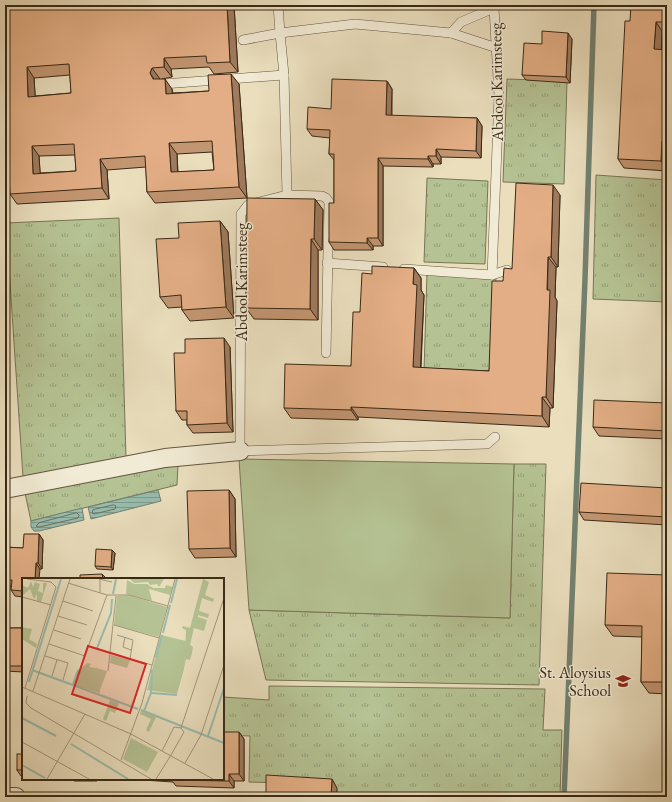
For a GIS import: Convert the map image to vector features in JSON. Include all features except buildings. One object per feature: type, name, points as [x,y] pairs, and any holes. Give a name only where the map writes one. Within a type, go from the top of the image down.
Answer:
[{"type":"street","points":[[5,490],[165,458],[240,451]]},
{"type":"street","points":[[5,796],[16,797]]},
{"type":"lane","points":[[278,5],[284,75],[287,195]]},
{"type":"lane","name":"Abdool Karimsteeg","points":[[452,33],[461,22],[494,6],[499,96],[492,276]]},
{"type":"lane","points":[[243,40],[280,33],[355,24],[452,33],[497,48]]},
{"type":"lane","points":[[163,84],[284,75]]},
{"type":"lane","name":"Abdool Karimsteeg","points":[[240,451],[241,214],[248,205],[287,195],[322,196],[326,198],[329,202],[326,262]]},
{"type":"lane","points":[[326,353],[326,262],[492,276],[507,270]]},
{"type":"lane","points":[[240,451],[487,444],[495,436]]},
{"type":"green space","points":[[507,79],[567,81],[564,184],[503,182]]},
{"type":"green space","points":[[596,175],[667,180],[667,302],[593,299]]},
{"type":"green space","points":[[427,178],[488,181],[485,264],[424,262]]},
{"type":"green space","points":[[119,218],[126,458],[23,477],[6,223]]},
{"type":"green space","points":[[427,273],[496,275],[493,373],[424,371]]},
{"type":"green space","points":[[239,459],[514,464],[510,618],[249,610]]},
{"type":"green space","points":[[514,464],[546,464],[539,685],[266,680],[249,610],[510,618]]},
{"type":"green space","points":[[178,465],[177,485],[31,521],[25,493]]},
{"type":"green space","points":[[269,686],[545,689],[543,730],[562,730],[560,797],[329,797],[321,784],[249,782],[250,736],[224,735],[224,697],[269,700]]},
{"type":"water","points":[[158,490],[161,501],[91,519],[88,507]]},
{"type":"water","points":[[82,508],[84,520],[39,531],[34,531],[31,527],[31,521]]},
{"type":"waterway","points":[[564,797],[585,279],[594,5]]},
{"type":"place","name":"St. Aloysius School","points":[[623,681]]}]
